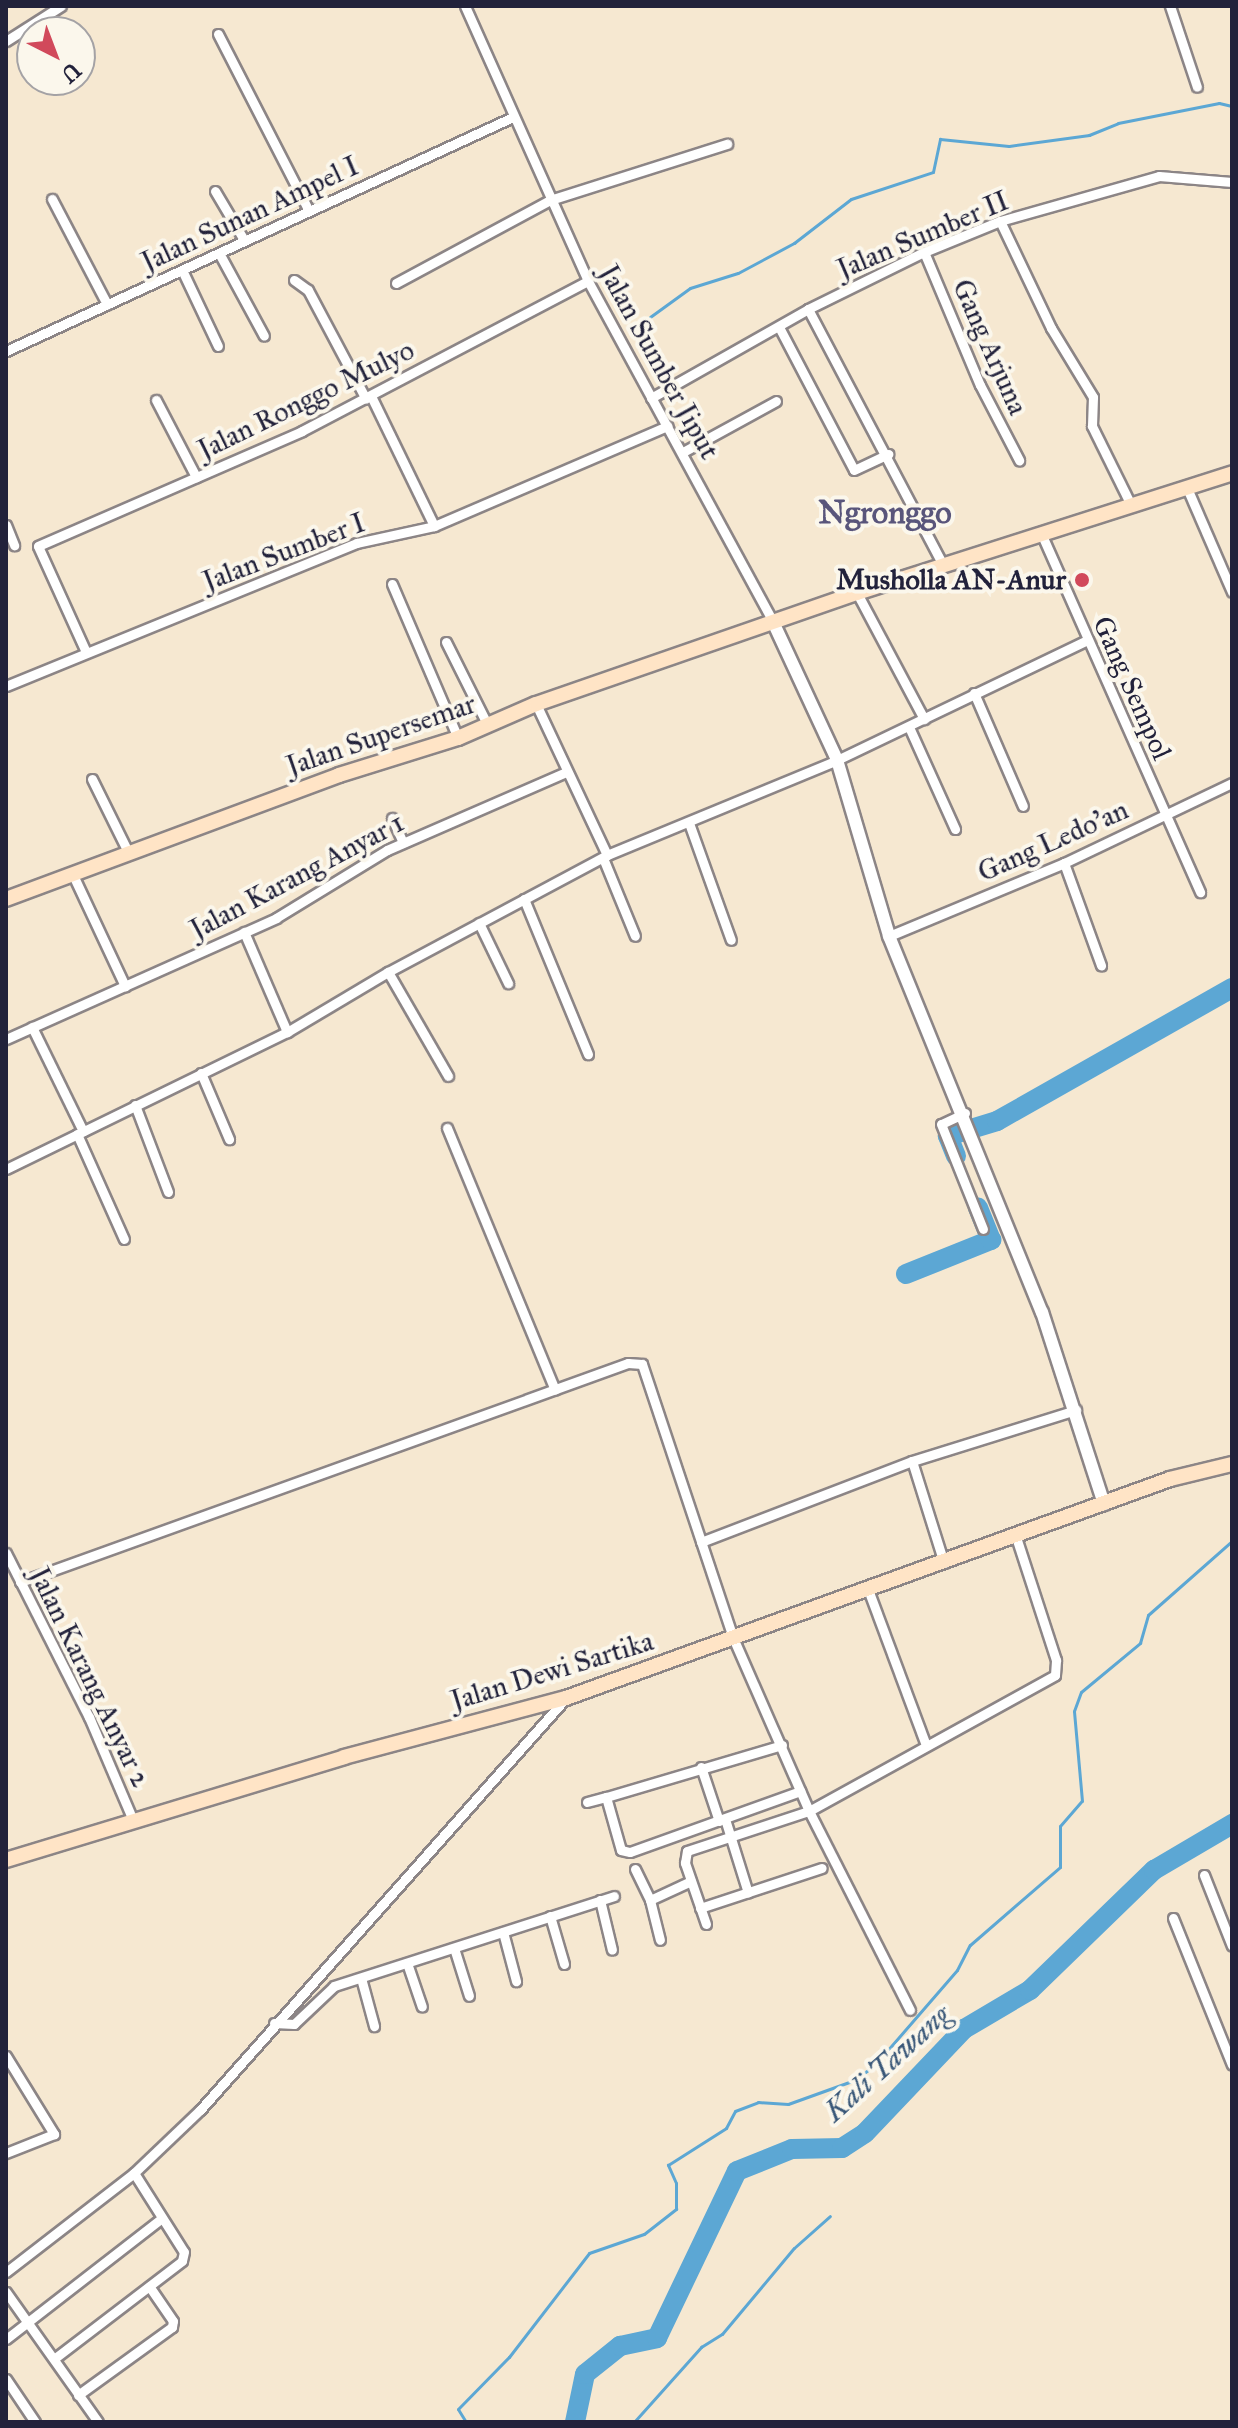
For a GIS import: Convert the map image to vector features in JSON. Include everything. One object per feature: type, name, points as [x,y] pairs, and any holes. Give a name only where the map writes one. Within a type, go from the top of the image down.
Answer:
[{"type":"main road","name":"Jalan Supersemar","points":[[6,899],[339,775],[458,738],[536,704],[857,593],[1232,473]]},
{"type":"main road","name":"Jalan Dewi Sartika","points":[[6,1860],[133,1820],[566,1698],[869,1592],[1104,1504],[1232,1464]]},
{"type":"street","points":[[7,39],[61,6]]},
{"type":"street","name":"Jalan Sumber Jiput","points":[[465,6],[588,281],[774,624]]},
{"type":"street","points":[[1170,6],[1197,87]]},
{"type":"street","points":[[218,34],[309,211]]},
{"type":"street","name":"Jalan Sunan Ampel I","points":[[6,351],[513,117]]},
{"type":"street","points":[[396,283],[550,200],[727,144]]},
{"type":"street","name":"Jalan Sumber II","points":[[651,398],[808,309],[924,252],[1000,221],[1159,176],[1232,182]]},
{"type":"street","points":[[215,191],[244,240]]},
{"type":"street","points":[[52,199],[107,304]]},
{"type":"street","points":[[1000,221],[1051,328],[1093,397],[1092,426],[1131,505]]},
{"type":"street","name":"Gang Arjuna","points":[[924,252],[980,385],[1019,460]]},
{"type":"street","points":[[219,253],[264,336]]},
{"type":"street","points":[[182,270],[218,346]]},
{"type":"street","points":[[294,280],[308,290],[368,397],[434,526]]},
{"type":"street","name":"Jalan Ronggo Mulyo","points":[[86,652],[38,546],[368,397],[588,281]]},
{"type":"street","points":[[808,309],[889,454],[943,565]]},
{"type":"street","points":[[779,327],[854,470],[889,454]]},
{"type":"street","points":[[156,400],[196,477]]},
{"type":"street","points":[[683,452],[776,401]]},
{"type":"street","name":"Jalan Sumber I","points":[[6,686],[357,543],[434,526],[667,426]]},
{"type":"street","points":[[1187,488],[1232,592]]},
{"type":"street","points":[[6,525],[14,545]]},
{"type":"street","name":"Gang Sempol","points":[[1041,533],[1085,641],[1200,892]]},
{"type":"street","points":[[392,584],[458,738]]},
{"type":"street","points":[[857,593],[924,719]]},
{"type":"street","points":[[774,624],[837,760],[889,936],[977,1142],[1076,1410],[1104,1504]]},
{"type":"street","points":[[6,1169],[287,1032],[388,972],[605,857],[837,760],[1085,641]]},
{"type":"street","points":[[446,642],[488,726]]},
{"type":"street","points":[[974,693],[1023,806]]},
{"type":"street","points":[[536,704],[605,857],[635,936]]},
{"type":"street","points":[[909,727],[955,829]]},
{"type":"street","name":"Jalan Karang Anyar 1","points":[[6,1039],[244,932],[403,843],[566,772]]},
{"type":"street","points":[[92,779],[129,854]]},
{"type":"street","name":"Gang Ledo'an","points":[[889,936],[1064,863],[1230,788]]},
{"type":"street","points":[[392,818],[403,843]]},
{"type":"street","points":[[689,823],[731,940]]},
{"type":"street","points":[[1064,863],[1101,965]]},
{"type":"street","points":[[73,875],[125,986]]},
{"type":"street","points":[[524,899],[588,1054]]},
{"type":"street","points":[[479,923],[508,983]]},
{"type":"street","points":[[244,932],[287,1032]]},
{"type":"street","points":[[388,972],[448,1076]]},
{"type":"street","points":[[32,1027],[124,1239]]},
{"type":"street","points":[[201,1073],[229,1139]]},
{"type":"street","points":[[135,1105],[168,1192]]},
{"type":"street","points":[[966,1116],[941,1124],[983,1229]]},
{"type":"street","points":[[447,1128],[555,1390]]},
{"type":"street","points":[[20,1582],[628,1363],[645,1367],[734,1640],[809,1811],[910,2010]]},
{"type":"street","points":[[701,1542],[912,1461],[1076,1410]]},
{"type":"street","points":[[912,1461],[944,1563]]},
{"type":"street","points":[[706,1924],[691,1881],[687,1851],[809,1811],[1055,1675],[1056,1660],[1016,1537]]},
{"type":"street","name":"Jalan Karang Anyar 2","points":[[6,1553],[85,1707],[133,1820]]},
{"type":"street","points":[[869,1592],[926,1745]]},
{"type":"street","points":[[6,2272],[134,2173],[200,2110],[274,2023],[566,1698]]},
{"type":"street","points":[[587,1802],[782,1745]]},
{"type":"street","points":[[701,1767],[731,1838],[748,1893]]},
{"type":"street","points":[[606,1797],[625,1853],[800,1791]]},
{"type":"street","points":[[700,1908],[822,1868]]},
{"type":"street","points":[[635,1869],[650,1900],[660,1940]]},
{"type":"street","points":[[1204,1875],[1232,1946]]},
{"type":"street","points":[[650,1900],[691,1881]]},
{"type":"street","points":[[274,2023],[294,2024],[334,1986],[614,1896]]},
{"type":"street","points":[[600,1900],[612,1950]]},
{"type":"street","points":[[550,1916],[564,1964]]},
{"type":"street","points":[[1173,1918],[1232,2065]]},
{"type":"street","points":[[503,1932],[516,1981]]},
{"type":"street","points":[[454,1948],[469,1996]]},
{"type":"street","points":[[407,1963],[422,2007]]},
{"type":"street","points":[[361,1978],[374,2026]]},
{"type":"street","points":[[6,2056],[54,2134],[8,2149]]},
{"type":"street","points":[[54,2359],[185,2255],[134,2173]]},
{"type":"street","points":[[6,2339],[162,2218]]},
{"type":"street","points":[[78,2395],[172,2327],[173,2321],[149,2286]]},
{"type":"street","points":[[6,2292],[98,2422]]},
{"type":"street","points":[[6,2379],[35,2422]]},
{"type":"waterway","points":[[650,317],[690,288],[738,273],[794,243],[851,199],[933,172],[940,139],[1009,146],[1089,135],[1118,123],[1219,103],[1232,106]]},
{"type":"waterway","points":[[956,1156],[948,1136],[997,1121],[1232,988]]},
{"type":"waterway","points":[[906,1274],[991,1240],[978,1208]]},
{"type":"waterway","points":[[466,2422],[458,2409],[509,2357],[589,2253],[644,2234],[676,2209],[676,2183],[668,2165],[726,2128],[735,2111],[758,2102],[788,2104],[852,2081],[873,2067],[957,1970],[970,1945],[1060,1867],[1060,1826],[1082,1801],[1074,1711],[1081,1692],[1140,1643],[1148,1615],[1232,1541]]},
{"type":"waterway","name":"Kali Tawang","points":[[575,2422],[585,2374],[620,2346],[657,2338],[737,2171],[792,2149],[842,2148],[865,2133],[964,2029],[1030,1990],[1154,1870],[1232,1824]]},
{"type":"waterway","points":[[634,2422],[701,2347],[722,2334],[794,2248],[830,2216]]},
{"type":"place","name":"Musholla AN-Anur","points":[[1082,580]]},
{"type":"district","name":"Ngronggo","points":[[885,513]]}]
